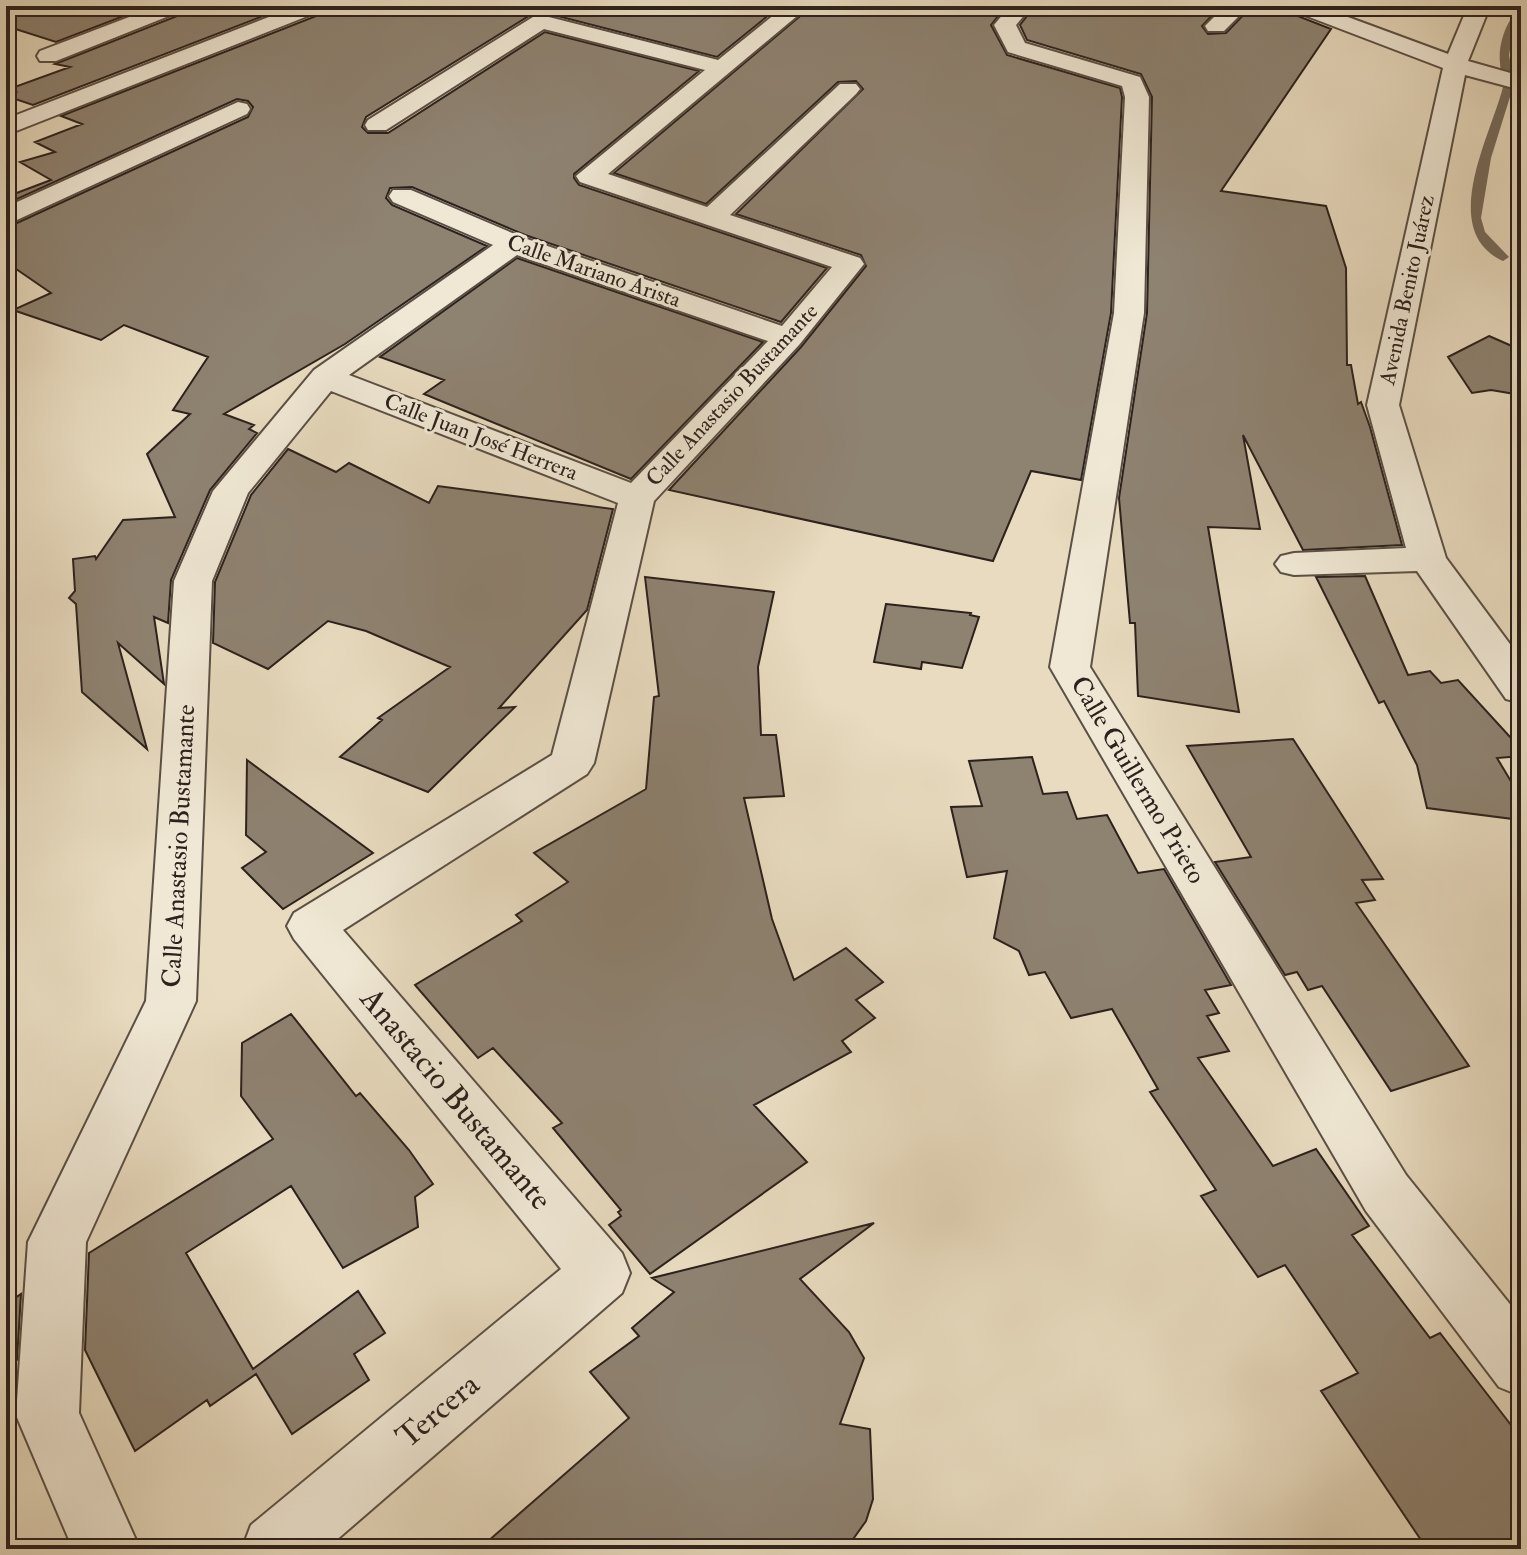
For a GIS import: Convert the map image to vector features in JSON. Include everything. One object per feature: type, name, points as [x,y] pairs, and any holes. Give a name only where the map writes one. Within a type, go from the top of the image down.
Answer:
[{"type":"street","points":[[48,56],[177,6]]},
{"type":"street","points":[[6,128],[316,6]]},
{"type":"street","name":"Calle Anastasio Bustamante","points":[[311,926],[572,763],[637,498],[788,338],[850,264],[589,176],[798,6]]},
{"type":"street","name":"Calle Guillermo Prieto","points":[[1021,6],[1005,25],[1016,47],[1132,82],[1137,97],[1129,313],[1070,667],[1386,1193],[1521,1366]]},
{"type":"street","points":[[1216,26],[1238,6]]},
{"type":"street","points":[[1298,6],[1455,65],[1521,83]]},
{"type":"street","name":"Avenida Benito Juárez","points":[[1479,6],[1455,65],[1383,405],[1428,559],[1521,689]]},
{"type":"street","points":[[377,125],[541,22],[720,67]]},
{"type":"street","points":[[712,217],[848,89]]},
{"type":"street","points":[[6,217],[238,109]]},
{"type":"street","name":"Calle Mariano Arista","points":[[402,196],[514,244],[788,338]]},
{"type":"street","name":"Calle Anastasio Bustamante","points":[[107,1549],[47,1415],[57,1242],[171,1001],[193,581],[231,491],[325,377],[514,244]]},
{"type":"street","name":"Calle Juan José Herrera","points":[[325,377],[637,498]]},
{"type":"street","points":[[1294,564],[1428,559]]},
{"type":"street","name":"Anastacio Bustamante","points":[[311,926],[601,1273]]},
{"type":"street","name":"Tercera","points":[[275,1549],[601,1273]]},
{"type":"building","points":[[6,6],[150,6],[56,42],[6,26]]},
{"type":"building","points":[[191,6],[289,6],[33,105],[6,96],[16,92],[9,89],[70,67],[55,64],[185,13]]},
{"type":"building","points":[[330,6],[780,6],[717,57],[542,12],[532,14],[366,117],[362,127],[368,133],[388,133],[545,32],[699,71],[574,174],[574,178],[579,185],[827,268],[781,322],[525,235],[412,187],[390,188],[386,198],[392,205],[487,246],[345,344],[224,414],[254,425],[249,429],[257,433],[210,490],[171,580],[168,623],[154,617],[164,684],[118,643],[147,749],[82,692],[76,604],[69,598],[75,591],[73,559],[95,556],[96,559],[123,520],[175,517],[147,454],[190,414],[173,410],[208,357],[124,325],[101,340],[13,310],[51,293],[6,262],[6,228],[248,117],[253,107],[248,101],[237,99],[6,204],[6,197],[51,180],[20,162],[55,152],[35,142],[82,124],[61,116],[324,13]]},
{"type":"building","points":[[812,6],[1006,6],[991,25],[1007,55],[1120,88],[1111,313],[1081,480],[1031,471],[993,561],[669,490],[801,347],[866,266],[861,255],[736,214],[863,89],[856,81],[838,82],[706,204],[614,173]]},
{"type":"building","points":[[1035,6],[1221,6],[1202,26],[1208,34],[1226,33],[1252,6],[1284,6],[1290,13],[1331,29],[1221,191],[1326,206],[1346,268],[1347,365],[1351,365],[1358,404],[1361,402],[1370,427],[1402,545],[1303,550],[1243,435],[1260,529],[1208,527],[1239,712],[1138,696],[1135,623],[1130,623],[1119,498],[1147,313],[1152,97],[1141,74],[1027,40],[1020,25]]},
{"type":"building","points":[[517,258],[763,342],[631,479],[424,394],[444,380],[380,357]]},
{"type":"building","points":[[1489,336],[1521,350],[1521,395],[1491,390],[1472,393],[1448,357]]},
{"type":"building","points":[[288,449],[336,472],[349,463],[429,503],[438,486],[613,509],[587,610],[499,708],[515,707],[428,792],[340,757],[382,720],[378,718],[450,667],[366,631],[328,621],[268,669],[213,643],[215,582],[251,495]]},
{"type":"building","points":[[1365,576],[1408,675],[1430,671],[1441,683],[1458,680],[1521,749],[1521,756],[1497,758],[1521,798],[1521,820],[1427,808],[1417,765],[1384,701],[1379,703],[1316,577]]},
{"type":"building","points":[[645,577],[774,592],[758,667],[761,735],[776,735],[784,796],[744,798],[772,919],[794,980],[846,948],[883,982],[856,1000],[875,1018],[842,1041],[851,1052],[754,1105],[807,1162],[650,1274],[609,1225],[621,1216],[618,1212],[621,1210],[553,1128],[562,1123],[493,1048],[478,1058],[415,985],[522,921],[516,915],[568,882],[534,853],[646,789],[654,697],[659,696]]},
{"type":"building","points":[[886,604],[971,613],[979,617],[962,668],[922,662],[921,669],[874,662]]},
{"type":"building","points":[[1293,739],[1383,879],[1362,880],[1375,900],[1356,903],[1469,1066],[1391,1091],[1322,986],[1308,990],[1297,972],[1285,975],[1215,862],[1251,857],[1187,746]]},
{"type":"building","points":[[1032,757],[1043,794],[1067,792],[1077,819],[1107,815],[1138,873],[1164,869],[1231,985],[1205,990],[1219,1013],[1207,1016],[1229,1051],[1198,1058],[1273,1166],[1316,1149],[1369,1226],[1352,1235],[1430,1338],[1440,1333],[1521,1438],[1521,1549],[1427,1549],[1321,1391],[1358,1373],[1285,1265],[1258,1277],[1201,1196],[1216,1190],[1150,1092],[1158,1089],[1112,1009],[1071,1018],[1045,972],[1029,975],[1019,951],[994,938],[1007,871],[967,877],[951,807],[982,806],[969,761]]},
{"type":"building","points":[[247,760],[373,853],[283,909],[242,868],[266,852],[246,835]]},
{"type":"building","points":[[291,1014],[356,1096],[360,1093],[409,1150],[433,1184],[415,1197],[418,1227],[343,1268],[291,1186],[186,1253],[253,1369],[358,1291],[385,1333],[354,1354],[369,1380],[292,1434],[256,1374],[210,1406],[207,1400],[135,1451],[85,1350],[89,1253],[273,1139],[241,1096],[242,1043]]},
{"type":"building","points":[[874,1223],[800,1279],[849,1332],[864,1358],[840,1424],[870,1429],[873,1499],[866,1521],[846,1549],[479,1549],[629,1418],[590,1372],[639,1336],[632,1328],[674,1292],[652,1278]]},
{"type":"building","points":[[21,1294],[17,1360],[6,1367],[6,1304]]},
{"type":"waterway","points":[[1503,257],[1478,229],[1477,201],[1492,135],[1509,84],[1504,64],[1505,46],[1521,11]]}]
